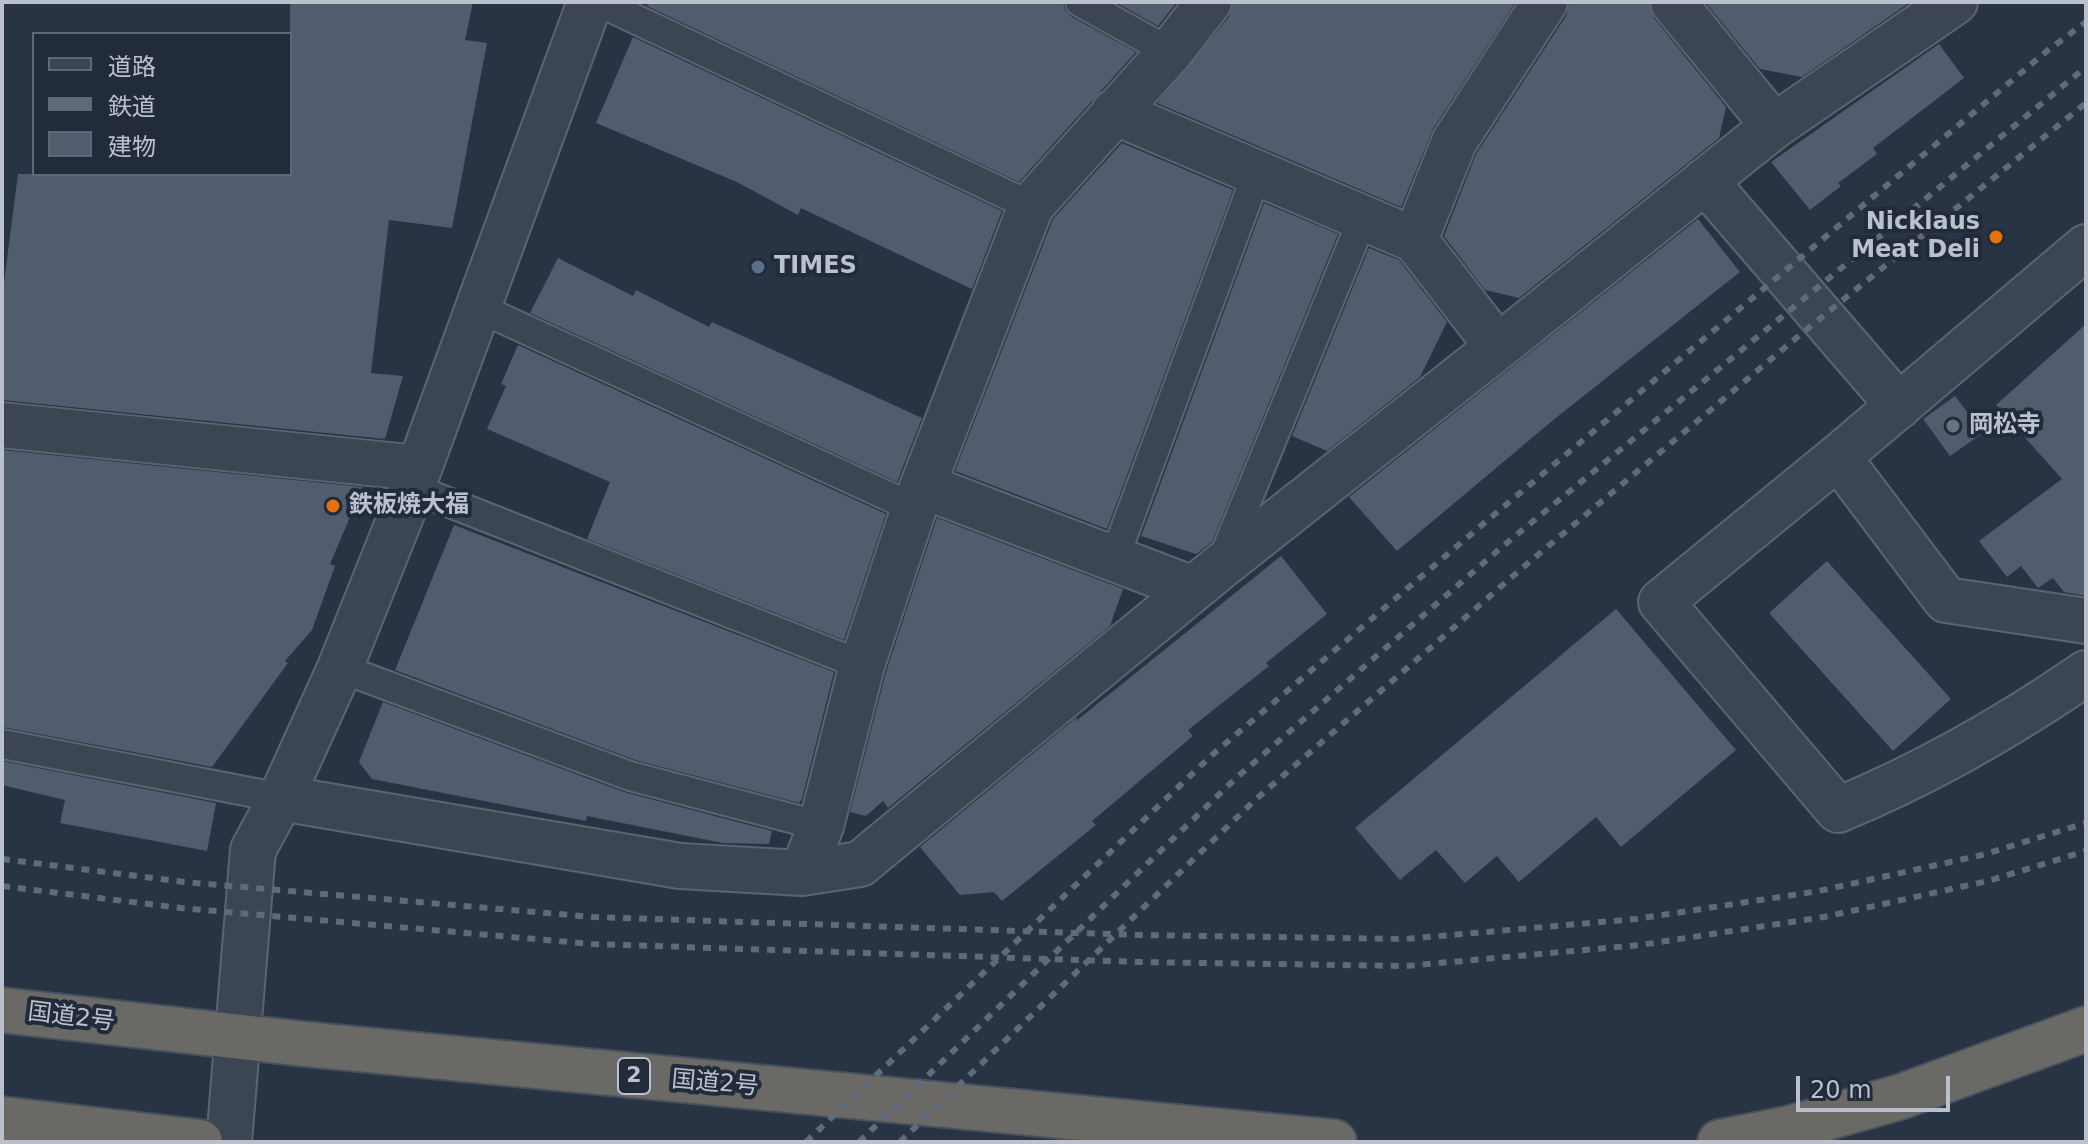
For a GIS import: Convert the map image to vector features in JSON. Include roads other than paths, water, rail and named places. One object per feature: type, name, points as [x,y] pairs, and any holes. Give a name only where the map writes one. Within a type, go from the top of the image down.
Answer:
[{"type":"highway","name":"国道2号","points":[[2,1010],[239,1038],[1264,1139],[1334,1142]]},
{"type":"highway","points":[[1720,1142],[1791,1128],[1900,1097],[2086,1029]]},
{"type":"highway","points":[[2,1119],[200,1142]]},
{"type":"street","points":[[229,1142],[253,850],[281,798],[340,668],[479,308],[590,2]]},
{"type":"street","points":[[802,873],[821,826],[862,665],[919,497],[1031,206],[1170,52],[1209,2]]},
{"type":"street","points":[[1415,240],[1454,142],[1545,2]]},
{"type":"street","points":[[1673,2],[1774,126]]},
{"type":"street","points":[[281,798],[680,866],[802,873],[860,864],[1206,578],[1774,126],[1955,2]]},
{"type":"street","points":[[1114,112],[1415,240],[1498,347]]},
{"type":"street","points":[[1705,181],[1899,406]]},
{"type":"street","points":[[2086,247],[1661,602],[1838,810],[1892,788],[2040,705],[2086,673]]},
{"type":"street","points":[[2,425],[415,478]]},
{"type":"street","points":[[1838,457],[1946,600],[2086,621]]},
{"type":"street","points":[[919,497],[1114,559],[1206,578]]},
{"type":"lane","points":[[599,2],[1031,206]]},
{"type":"lane","points":[[1080,2],[1170,52]]},
{"type":"lane","points":[[1114,559],[1257,173]]},
{"type":"lane","points":[[1206,578],[1363,218]]},
{"type":"lane","points":[[479,308],[919,497]]},
{"type":"lane","points":[[415,478],[862,665]]},
{"type":"lane","points":[[340,668],[630,776],[821,826]]},
{"type":"lane","points":[[2,744],[281,798]]},
{"type":"railway","points":[[806,1142],[1212,755],[1483,524],[2047,51],[2086,22]]},
{"type":"railway","points":[[859,1142],[1235,779],[1503,546],[2086,67]]},
{"type":"railway","points":[[900,1142],[1254,801],[1521,569],[1801,334],[2086,103]]},
{"type":"railway","points":[[2,859],[184,882],[593,917],[1140,935],[1405,939],[1636,919],[1819,891],[1982,855],[2086,823]]},
{"type":"railway","points":[[2,886],[181,908],[592,944],[1139,962],[1406,966],[1640,945],[1824,917],[1988,881],[2086,851]]},
{"type":"place","name":"Nicklaus Meat Deli","points":[[1996,237]]},
{"type":"place","name":"TIMES","points":[[758,267]]},
{"type":"place","name":"岡松寺","points":[[1953,426]]},
{"type":"place","name":"鉄板焼大福","points":[[333,506]]}]
